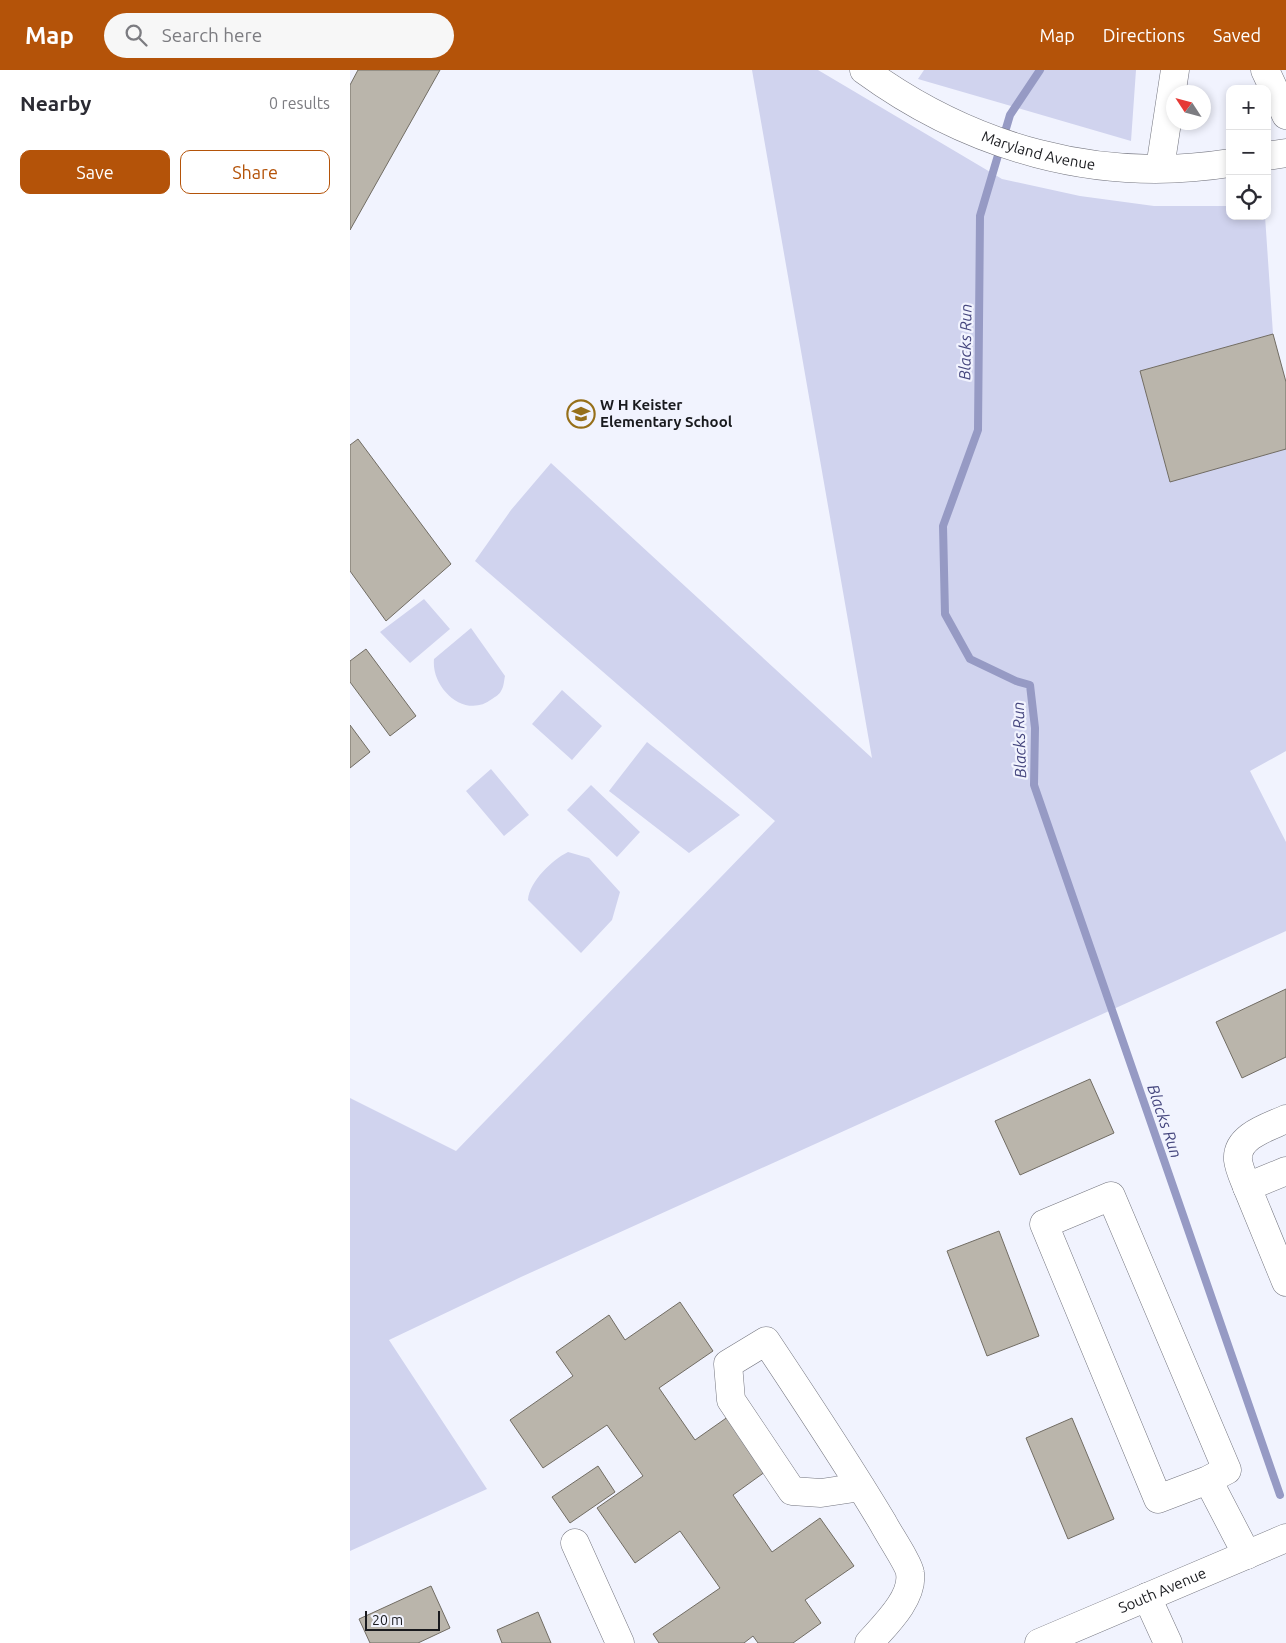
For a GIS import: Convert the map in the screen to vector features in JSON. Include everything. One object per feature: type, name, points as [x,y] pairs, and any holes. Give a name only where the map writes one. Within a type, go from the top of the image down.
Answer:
[{"type":"main road","name":"Maryland Avenue","points":[[864,70],[911,102],[974,133],[1055,159],[1098,167],[1160,168],[1226,163]]},
{"type":"main road","points":[[1160,168],[1175,70]]},
{"type":"main road","points":[[1265,70],[1286,115]]},
{"type":"main road","points":[[1271,155],[1286,153]]},
{"type":"main road","points":[[1286,1119],[1251,1137],[1242,1145],[1239,1151],[1238,1163],[1286,1282]]},
{"type":"main road","points":[[1247,1187],[1286,1171]]},
{"type":"main road","points":[[1111,1196],[1226,1470],[1208,1480],[1158,1500],[1044,1224],[1111,1196]]},
{"type":"main road","points":[[861,1487],[822,1493],[792,1491],[731,1400],[728,1364],[766,1341],[861,1487],[910,1573],[906,1598],[869,1643]]},
{"type":"main road","points":[[1208,1480],[1247,1555]]},
{"type":"main road","name":"South Avenue","points":[[1039,1643],[1286,1538]]},
{"type":"main road","points":[[575,1543],[620,1643]]},
{"type":"main road","points":[[1147,1597],[1168,1643]]},
{"type":"shaded area","points":[[752,70],[818,70],[1002,179],[1080,196],[1154,206],[1226,206],[1226,220],[1265,220],[1273,334],[1140,371],[1170,481],[1286,449],[1286,751],[1250,771],[1286,842],[1286,931],[521,1277],[389,1340],[487,1489],[350,1551],[350,1098],[456,1151],[775,821],[475,561],[511,510],[551,463],[872,758]]},
{"type":"shaded area","points":[[924,70],[1136,70],[1131,141],[918,79]]},
{"type":"shaded area","points":[[424,599],[450,629],[410,663],[380,632]]},
{"type":"shaded area","points":[[471,628],[505,676],[503,688],[499,694],[482,704],[471,706],[452,698],[444,690],[438,680],[434,659]]},
{"type":"shaded area","points":[[562,690],[602,726],[572,760],[532,724]]},
{"type":"shaded area","points":[[647,742],[740,815],[689,853],[609,791]]},
{"type":"shaded area","points":[[491,769],[529,815],[504,836],[466,791]]},
{"type":"shaded area","points":[[591,785],[640,832],[617,857],[567,810]]},
{"type":"shaded area","points":[[568,852],[589,858],[620,892],[612,920],[581,953],[528,900],[532,886],[542,872],[555,860]]},
{"type":"building","points":[[358,70],[440,70],[350,230],[350,85]]},
{"type":"building","points":[[1273,334],[1286,382],[1286,449],[1170,482],[1140,371]]},
{"type":"building","points":[[358,439],[451,564],[386,621],[350,571],[350,445]]},
{"type":"building","points":[[366,649],[416,716],[390,736],[350,682],[350,661]]},
{"type":"building","points":[[350,725],[370,752],[350,768]]},
{"type":"building","points":[[1286,989],[1286,1057],[1242,1078],[1216,1022]]},
{"type":"building","points":[[1090,1079],[1114,1133],[1020,1175],[995,1121]]},
{"type":"building","points":[[999,1231],[1039,1336],[987,1356],[947,1251]]},
{"type":"building","points":[[680,1302],[713,1351],[659,1388],[695,1440],[732,1414],[769,1469],[733,1495],[772,1552],[820,1518],[854,1566],[805,1600],[821,1623],[793,1643],[758,1643],[753,1636],[744,1643],[659,1643],[653,1634],[720,1588],[680,1531],[635,1563],[597,1508],[643,1476],[607,1425],[543,1468],[510,1420],[573,1376],[556,1352],[609,1315],[625,1340]]},
{"type":"building","points":[[1072,1418],[1114,1519],[1068,1539],[1026,1438]]},
{"type":"building","points":[[598,1466],[615,1492],[570,1523],[552,1497]]},
{"type":"building","points":[[431,1586],[450,1628],[418,1643],[370,1643],[359,1619]]},
{"type":"building","points":[[538,1612],[551,1643],[502,1643],[497,1630]]},
{"type":"waterway","name":"Blacks Run","points":[[1040,70],[1010,115],[980,216],[978,430],[943,526],[945,614],[970,659],[1016,681],[1030,685],[1035,728],[1034,785],[1280,1495]]},
{"type":"place","name":"W H Keister Elementary School","points":[[581,414]]}]
